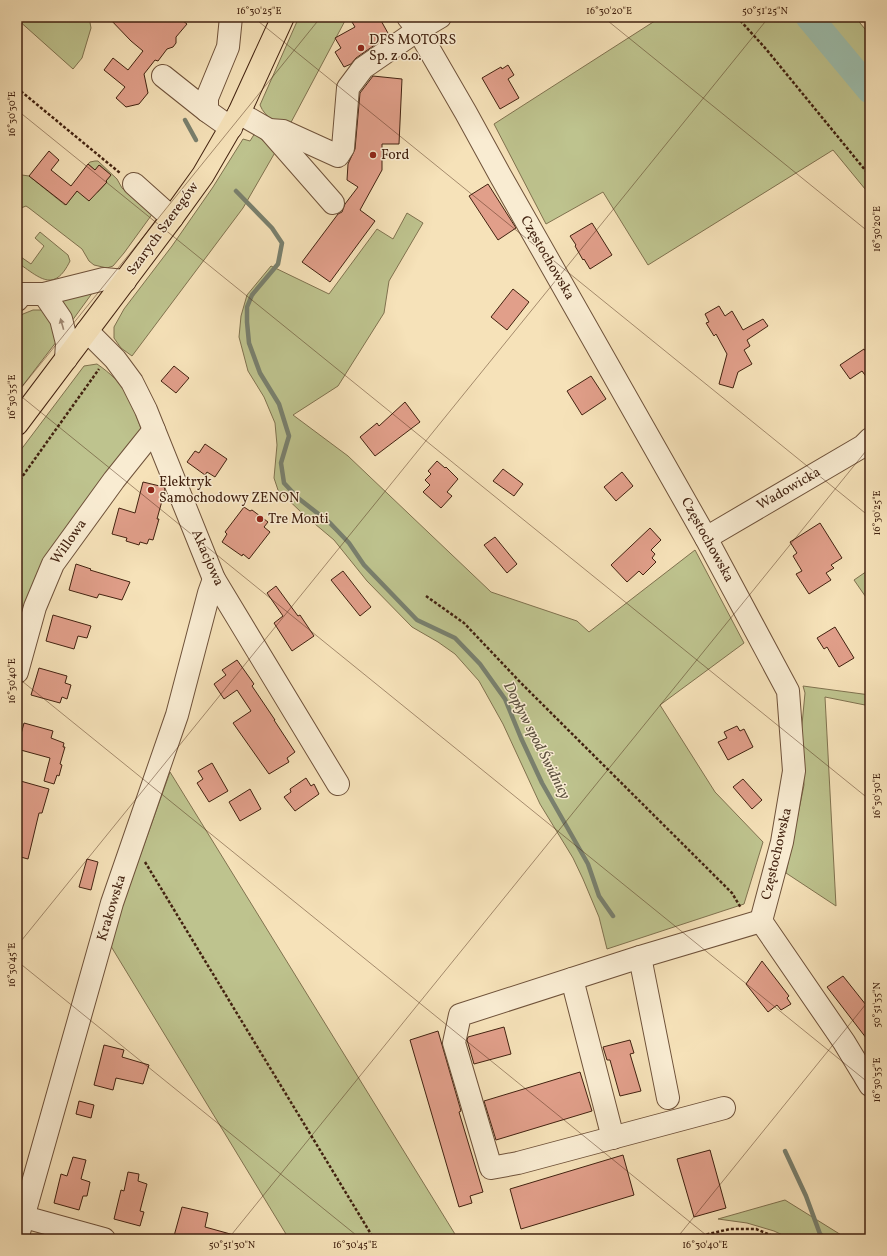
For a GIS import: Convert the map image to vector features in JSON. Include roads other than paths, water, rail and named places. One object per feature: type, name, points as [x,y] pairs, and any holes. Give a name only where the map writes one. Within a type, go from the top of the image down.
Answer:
[{"type":"main road","name":"Szarych Szeregów","points":[[17,424],[172,218],[203,174],[235,121],[283,17]]},
{"type":"street","points":[[207,111],[207,98],[228,47],[231,17]]},
{"type":"street","points":[[163,76],[207,111],[235,121],[269,130],[283,131],[338,156],[343,148],[348,88],[363,68],[413,24],[440,17]]},
{"type":"street","name":"Częstochowska","points":[[413,24],[466,113],[706,538],[788,691],[794,771],[782,842],[756,922]]},
{"type":"street","points":[[269,130],[333,203]]},
{"type":"street","points":[[134,184],[172,218]]},
{"type":"street","points":[[17,300],[22,294],[44,294],[104,279],[125,281]]},
{"type":"street","points":[[44,294],[61,319],[67,343],[66,359]]},
{"type":"street","name":"Akacjowa","points":[[87,331],[115,359],[132,382],[154,430],[214,579],[338,784]]},
{"type":"street","name":"Willowa","points":[[17,672],[35,607],[53,564],[114,480],[154,430]]},
{"type":"street","name":"Wadowicka","points":[[706,538],[863,446],[870,439]]},
{"type":"street","name":"Krakowska","points":[[17,1239],[20,1216],[112,903],[177,715],[214,579]]},
{"type":"street","points":[[724,1108],[518,1163],[491,1168],[454,1043],[460,1015],[640,957],[756,922],[844,1042],[870,1085]]},
{"type":"street","points":[[640,957],[668,1098]]},
{"type":"street","points":[[572,979],[613,1138]]},
{"type":"street","points":[[20,1216],[104,1239]]},
{"type":"waterway","points":[[809,17],[870,90]]},
{"type":"waterway","name":"Dopływ spod Świdnicy","points":[[185,120],[196,140]]},
{"type":"waterway","name":"Dopływ spod Świdnicy","points":[[236,191],[272,228],[282,243],[278,264],[252,295],[247,307],[247,322],[249,343],[260,373],[279,404],[289,436],[281,463],[284,483],[298,498],[330,523],[349,543],[364,565],[417,620],[455,638],[480,664],[505,699],[542,783],[588,864],[599,896],[613,916]]},
{"type":"waterway","name":"Dopływ spod Świdnicy","points":[[785,1151],[806,1196],[820,1234],[826,1239]]},
{"type":"place","name":"DFS MOTORS Sp. z o.o.","points":[[361,48]]},
{"type":"place","name":"Ford","points":[[373,155]]},
{"type":"place","name":"Elektryk Samochodowy ZENON","points":[[151,490]]},
{"type":"place","name":"Tre Monti","points":[[260,519]]}]
